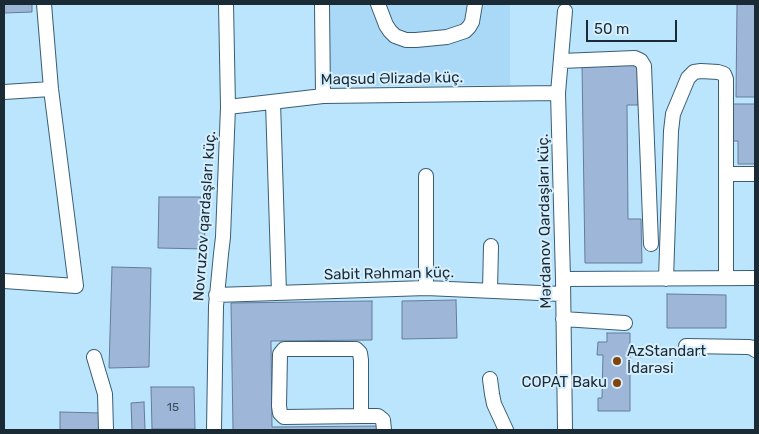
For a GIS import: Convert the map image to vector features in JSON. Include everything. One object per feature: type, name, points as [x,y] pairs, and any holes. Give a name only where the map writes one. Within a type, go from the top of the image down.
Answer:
[{"type":"street","points":[[4,281],[76,286],[52,89],[44,4]]},
{"type":"street","name":"Novruzov qardaşları küç.","points":[[214,430],[216,295],[223,237],[228,107],[226,4]]},
{"type":"street","points":[[322,4],[322,96]]},
{"type":"street","points":[[378,4],[386,25],[395,36],[406,40],[416,40],[446,37],[464,31],[472,22],[475,4]]},
{"type":"street","name":"Mərdanov Qardaşları küç.","points":[[565,11],[558,93],[565,430]]},
{"type":"street","points":[[561,61],[635,58],[641,61],[644,66],[651,244]]},
{"type":"street","points":[[666,279],[673,114],[688,78],[694,72],[718,72],[724,74],[726,79],[726,278]]},
{"type":"street","points":[[4,92],[52,89]]},
{"type":"street","name":"Maqsud Əlizadə küç.","points":[[228,107],[322,96],[558,93]]},
{"type":"street","points":[[273,102],[278,293]]},
{"type":"street","points":[[727,174],[755,174]]},
{"type":"street","points":[[426,176],[426,288]]},
{"type":"street","points":[[490,290],[491,246]]},
{"type":"street","points":[[563,279],[755,278]]},
{"type":"street","name":"Sabit Rəhman küç.","points":[[216,295],[426,288],[562,294]]},
{"type":"street","points":[[563,319],[625,323]]},
{"type":"street","points":[[686,346],[748,347],[755,350]]},
{"type":"street","points":[[361,416],[362,360],[360,353],[356,349],[284,349],[280,354],[280,413],[284,416],[361,416],[378,416],[384,420],[384,430]]},
{"type":"street","points":[[94,357],[104,394],[106,430]]},
{"type":"street","points":[[490,379],[494,404],[506,430]]},
{"type":"shaded area","points":[[326,4],[510,4],[510,85],[327,86]]},
{"type":"building","points":[[4,4],[32,4],[32,12],[4,13]]},
{"type":"building","points":[[737,4],[755,4],[755,97],[736,97]]},
{"type":"building","points":[[638,64],[638,105],[627,105],[628,219],[641,219],[642,263],[585,263],[582,65]]},
{"type":"building","points":[[729,104],[755,104],[755,164],[738,164],[738,141],[729,141]]},
{"type":"building","points":[[159,197],[204,197],[205,249],[158,248]]},
{"type":"building","points":[[112,267],[151,268],[149,367],[109,368]]},
{"type":"building","points":[[667,294],[726,295],[726,328],[667,328]]},
{"type":"building","points":[[456,300],[457,338],[402,339],[402,301]]},
{"type":"building","points":[[372,301],[372,340],[271,341],[272,427],[379,426],[379,430],[233,430],[231,303]]},
{"type":"building","points":[[607,333],[630,333],[630,411],[598,411],[598,398],[602,398],[603,355],[597,355],[598,342],[607,342]]},
{"type":"building","points":[[151,387],[194,387],[195,429],[152,429]]},
{"type":"building","points":[[144,402],[145,430],[132,430],[131,403]]},
{"type":"building","points":[[60,412],[101,413],[101,430],[60,430]]},
{"type":"place","name":"AzStandart İdarəsi","points":[[617,361]]},
{"type":"place","name":"COPAT Baku","points":[[617,383]]}]
